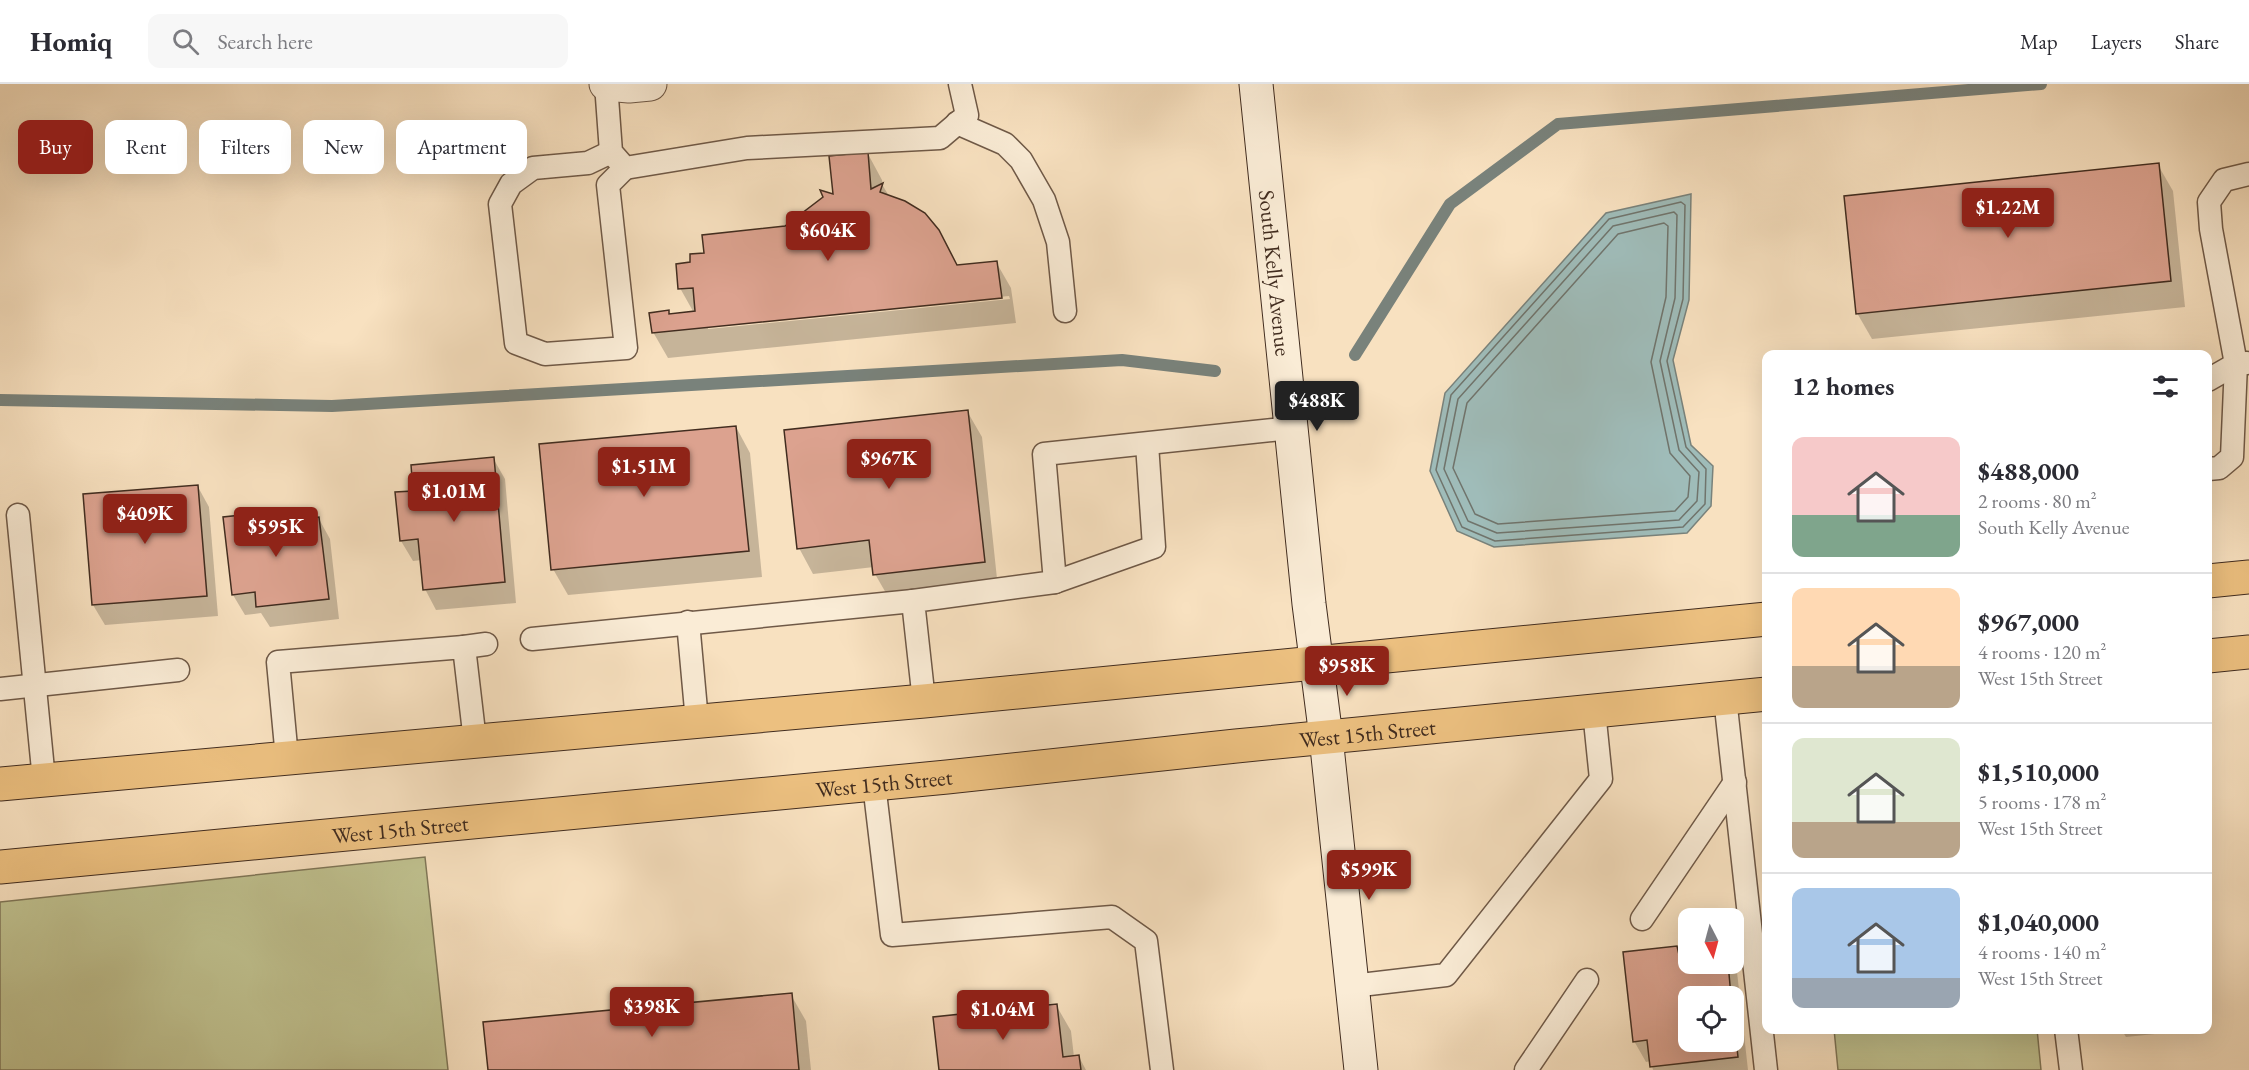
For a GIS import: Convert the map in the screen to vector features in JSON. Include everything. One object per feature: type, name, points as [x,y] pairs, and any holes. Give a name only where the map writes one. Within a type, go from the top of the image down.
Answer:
[{"type":"main road","points":[[606,84],[629,86],[650,84]]},
{"type":"main road","name":"South Kelly Avenue","points":[[1256,84],[1309,604],[1318,663],[1361,1070]]},
{"type":"main road","points":[[2212,581],[2249,578]]},
{"type":"main road","points":[[0,784],[924,701],[1762,619]]},
{"type":"main road","points":[[2212,656],[2249,652]]},
{"type":"main road","name":"West 15th Street","points":[[0,867],[874,784],[1762,694]]},
{"type":"lane","points":[[606,84],[618,160],[608,185],[626,348],[544,354],[516,343],[500,204],[511,184],[533,168],[588,163],[618,160],[747,148],[940,138],[967,115],[960,84]]},
{"type":"lane","points":[[957,123],[1005,144],[1021,160],[1044,200],[1058,242],[1065,311]]},
{"type":"lane","points":[[2212,469],[2219,468],[2232,457],[2242,363],[2211,229],[2209,202],[2224,180],[2249,174]]},
{"type":"lane","points":[[2212,378],[2242,363]]},
{"type":"lane","points":[[1055,582],[1044,454],[1292,428]]},
{"type":"lane","points":[[532,639],[914,601],[1055,582],[1154,546],[1146,444]]},
{"type":"lane","points":[[18,515],[44,780]]},
{"type":"lane","points":[[914,601],[924,701]]},
{"type":"lane","points":[[688,622],[697,721]]},
{"type":"lane","points":[[287,758],[279,662],[475,645],[475,741]]},
{"type":"lane","points":[[0,689],[178,670]]},
{"type":"lane","points":[[1725,698],[1762,1025]]},
{"type":"lane","points":[[1352,986],[1446,975],[1602,779],[1594,711]]},
{"type":"lane","points":[[1642,919],[1735,782]]},
{"type":"lane","points":[[874,784],[892,935],[1112,917],[1146,940],[1162,1070]]},
{"type":"lane","points":[[1526,1070],[1587,980]]},
{"type":"lane","points":[[1763,1034],[1767,1070]]},
{"type":"lane","points":[[2067,1034],[2071,1070]]},
{"type":"green space","points":[[425,857],[448,1070],[0,1070],[0,902]]},
{"type":"green space","points":[[1834,1034],[2037,1034],[2041,1070],[1838,1070]]},
{"type":"water","points":[[1691,194],[1689,300],[1673,360],[1691,445],[1713,466],[1711,506],[1687,533],[1494,547],[1457,531],[1430,471],[1445,393],[1606,213]]},
{"type":"building","points":[[868,152],[871,189],[883,183],[880,192],[905,201],[925,213],[939,230],[957,265],[997,261],[1002,298],[652,333],[649,313],[669,310],[669,314],[695,311],[693,288],[678,289],[676,264],[690,262],[690,254],[704,253],[702,235],[785,226],[823,197],[820,190],[833,194],[829,156]]},
{"type":"building","points":[[2159,163],[2171,281],[1856,314],[1844,196]]},
{"type":"building","points":[[968,410],[985,562],[873,575],[869,540],[797,549],[784,430]]},
{"type":"building","points":[[736,426],[749,551],[551,570],[539,444]]},
{"type":"building","points":[[494,457],[505,582],[423,590],[418,539],[400,541],[395,492],[413,491],[411,465]]},
{"type":"building","points":[[198,485],[207,596],[92,605],[83,494]]},
{"type":"building","points":[[287,510],[289,521],[319,517],[329,599],[256,607],[255,592],[232,595],[223,517]]},
{"type":"building","points":[[1677,946],[1678,974],[1729,974],[1730,986],[1678,986],[1678,1052],[1737,1052],[1738,1057],[1650,1067],[1647,1040],[1633,1042],[1623,952]]},
{"type":"building","points":[[792,993],[799,1070],[488,1070],[483,1022]]},
{"type":"building","points":[[1057,1004],[1063,1057],[1079,1055],[1081,1070],[939,1070],[933,1017]]},
{"type":"waterway","points":[[1355,355],[1450,204],[1558,124],[2041,84]]},
{"type":"waterway","points":[[0,400],[332,406],[1122,360],[1215,371]]}]
